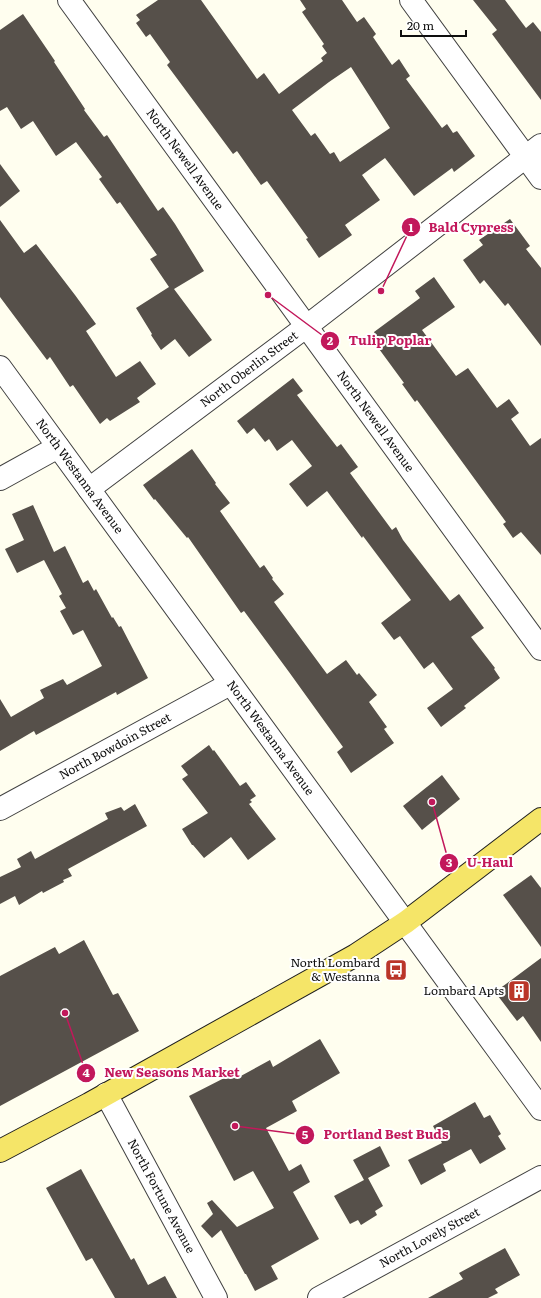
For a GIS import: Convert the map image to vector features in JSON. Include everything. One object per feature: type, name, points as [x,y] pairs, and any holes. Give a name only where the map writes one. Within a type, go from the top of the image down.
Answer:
[{"type":"main road","points":[[0,1151],[319,977],[356,955],[406,922],[541,819]]},
{"type":"street","name":"North Newell Avenue","points":[[69,0],[541,649]]},
{"type":"street","points":[[412,0],[533,151],[541,178]]},
{"type":"street","name":"North Oberlin Street","points":[[89,489],[306,326],[533,151]]},
{"type":"street","name":"North Westanna Avenue","points":[[0,367],[541,1109]]},
{"type":"street","points":[[0,479],[58,447]]},
{"type":"street","name":"North Bowdoin Street","points":[[0,809],[230,684]]},
{"type":"street","name":"North Fortune Avenue","points":[[106,1094],[216,1298]]},
{"type":"street","name":"North Lovely Street","points":[[319,1298],[541,1177]]},
{"type":"building","points":[[158,0],[201,0],[257,79],[264,73],[279,94],[323,61],[321,58],[327,53],[322,46],[324,44],[302,12],[306,9],[300,0],[342,0],[357,22],[364,17],[376,34],[373,37],[392,65],[399,59],[410,76],[406,79],[442,128],[447,124],[453,133],[457,131],[475,156],[454,172],[452,168],[414,196],[385,158],[362,175],[380,200],[345,225],[352,235],[319,258],[306,239],[308,238],[267,181],[261,185],[237,151],[233,154],[167,65],[170,62],[150,34],[146,37],[136,23],[140,20],[136,15]],"holes":[[[351,67],[390,128],[340,162],[334,152],[330,154],[315,133],[311,136],[292,110]]]},
{"type":"building","points":[[473,0],[505,0],[526,28],[533,22],[541,32],[541,100],[492,34],[497,30]]},
{"type":"building","points":[[23,14],[55,61],[54,62],[85,109],[84,110],[104,137],[107,135],[158,211],[163,207],[204,271],[174,289],[212,340],[189,357],[175,339],[161,350],[136,308],[169,287],[150,259],[157,255],[120,202],[117,204],[99,179],[102,177],[76,142],[56,156],[33,121],[21,129],[7,107],[0,111],[0,30]]},
{"type":"building","points":[[0,164],[20,191],[0,207]]},
{"type":"building","points":[[510,219],[530,246],[526,249],[541,268],[541,346],[508,303],[505,306],[484,280],[480,284],[463,260],[483,245],[479,240]]},
{"type":"building","points":[[0,220],[24,253],[36,244],[75,295],[96,324],[86,331],[116,377],[140,361],[156,384],[137,398],[140,402],[110,421],[107,418],[100,424],[73,385],[70,387],[50,357],[47,360],[0,297]]},
{"type":"building","points":[[434,277],[455,307],[422,330],[456,376],[468,368],[497,408],[509,399],[519,413],[511,419],[530,446],[541,438],[541,555],[521,532],[513,538],[503,524],[506,522],[417,400],[415,402],[402,384],[404,383],[371,338],[375,334],[374,332],[420,298],[415,291]]},
{"type":"building","points":[[293,378],[303,391],[297,395],[337,447],[341,444],[358,467],[350,473],[392,530],[396,527],[403,540],[450,601],[459,594],[484,628],[471,637],[495,668],[494,669],[500,678],[464,706],[466,708],[441,727],[427,708],[453,689],[433,662],[424,669],[400,636],[394,640],[381,623],[411,600],[327,491],[307,507],[289,484],[312,466],[292,440],[277,451],[269,439],[265,442],[254,428],[247,434],[237,421]]},
{"type":"building","points":[[192,449],[216,483],[215,484],[230,503],[220,511],[260,568],[264,565],[273,578],[272,579],[284,594],[274,602],[327,674],[346,660],[357,675],[359,673],[377,695],[369,702],[387,727],[384,729],[394,743],[351,773],[337,752],[343,747],[289,672],[244,611],[241,613],[188,537],[187,538],[155,499],[154,500],[143,485]]},
{"type":"building","points":[[33,505],[54,552],[65,546],[83,583],[88,580],[94,591],[96,589],[112,618],[113,617],[119,627],[121,626],[148,678],[117,695],[116,692],[36,735],[34,731],[0,751],[0,699],[11,717],[44,698],[40,690],[63,679],[67,685],[102,666],[83,630],[73,635],[60,611],[66,608],[59,596],[62,594],[44,560],[17,573],[5,549],[24,540],[12,514]]},
{"type":"building","points":[[209,745],[240,786],[246,782],[256,796],[250,800],[252,802],[249,804],[276,839],[248,860],[231,837],[204,858],[192,845],[182,829],[208,813],[182,779],[188,775],[181,766]]},
{"type":"building","points":[[442,775],[460,799],[422,830],[403,806]]},
{"type":"building","points":[[135,804],[147,826],[68,869],[72,876],[63,880],[64,882],[43,893],[42,891],[19,905],[15,896],[0,904],[0,877],[21,867],[17,859],[31,851],[35,859],[108,819],[105,813],[121,807],[124,811]]},
{"type":"building","points":[[531,875],[541,888],[541,947],[503,895]]},
{"type":"building","points":[[84,940],[113,995],[118,993],[139,1031],[0,1106],[0,976],[55,947],[59,954]]},
{"type":"building","name":"Lombard Apts","points":[[541,958],[541,1042],[523,1016],[517,1021],[495,992]]},
{"type":"building","points":[[320,1039],[340,1073],[292,1101],[297,1111],[266,1128],[289,1171],[301,1164],[310,1182],[293,1192],[319,1239],[271,1266],[278,1279],[255,1291],[221,1230],[212,1238],[201,1226],[213,1214],[207,1203],[212,1200],[237,1227],[274,1208],[253,1171],[234,1181],[189,1096],[236,1072],[239,1077],[270,1060],[273,1067]]},
{"type":"building","points":[[475,1102],[484,1118],[490,1115],[501,1134],[498,1136],[506,1149],[480,1164],[471,1149],[443,1164],[446,1171],[421,1185],[408,1160],[442,1143],[433,1126]]},
{"type":"building","points":[[380,1146],[390,1166],[368,1178],[383,1206],[375,1211],[377,1215],[361,1225],[358,1220],[350,1224],[334,1196],[364,1180],[353,1160]]},
{"type":"building","points":[[81,1169],[131,1260],[134,1258],[148,1285],[165,1276],[177,1298],[115,1298],[92,1258],[86,1261],[46,1188]]},
{"type":"building","points":[[505,1248],[520,1275],[495,1289],[498,1293],[488,1298],[428,1298],[463,1279],[459,1273]]},
{"type":"place","name":"Bald Cypress","points":[[381,291]]},
{"type":"place","name":"Tulip Poplar","points":[[268,295]]},
{"type":"place","name":"U-Haul","points":[[432,802]]},
{"type":"place","name":"North Lombard & Westanna","points":[[396,970]]},
{"type":"place","name":"Lombard Apts","points":[[519,991]]},
{"type":"place","name":"New Seasons Market","points":[[65,1013]]},
{"type":"place","name":"Portland Best Buds","points":[[235,1126]]}]
